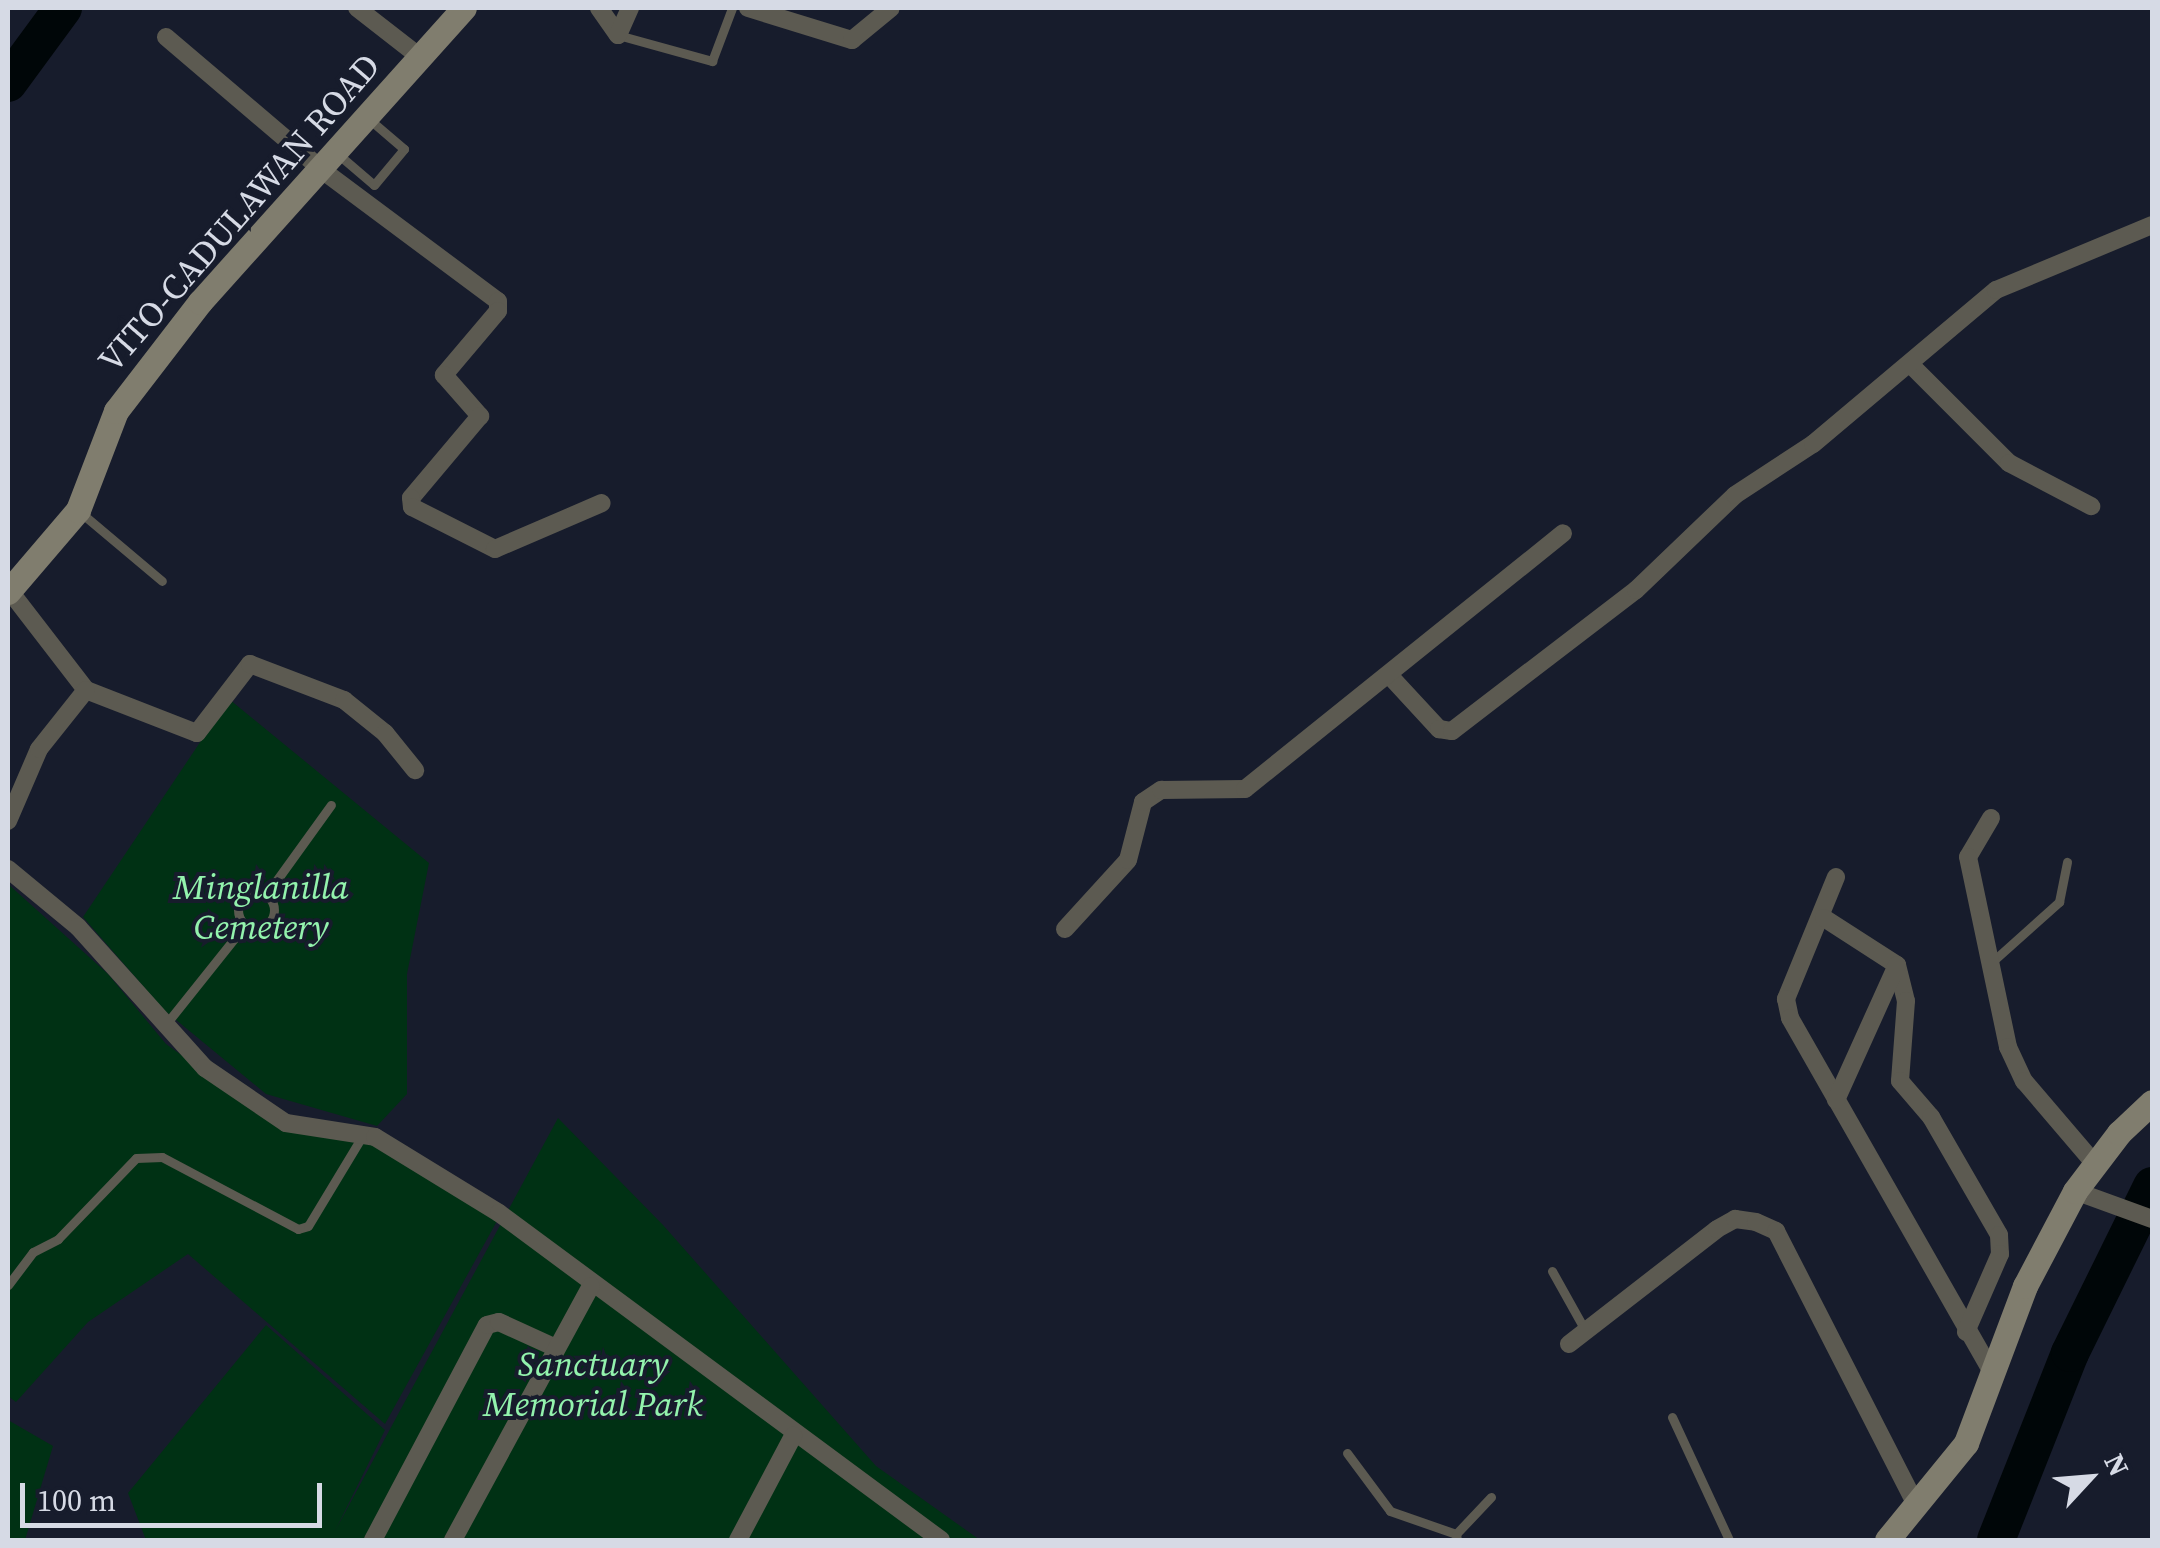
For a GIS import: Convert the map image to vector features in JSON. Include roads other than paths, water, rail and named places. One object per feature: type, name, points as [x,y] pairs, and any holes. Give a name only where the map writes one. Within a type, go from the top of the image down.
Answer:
[{"type":"street","points":[[358,8],[420,56]]},
{"type":"street","name":"VITO-CADULAWAN ROAD","points":[[70,520],[116,411],[200,302],[337,168],[368,118],[464,8]]},
{"type":"street","points":[[599,8],[618,35]]},
{"type":"street","points":[[618,35],[630,8]]},
{"type":"street","points":[[748,8],[852,40],[892,8]]},
{"type":"street","points":[[166,37],[337,168],[499,305],[444,375],[480,416],[410,498],[412,507],[495,549],[602,502]]},
{"type":"street","points":[[1390,676],[1439,729],[1452,731],[1636,590],[1735,495],[1912,366],[2022,274],[2131,239],[2152,225]]},
{"type":"street","points":[[1912,366],[2009,462],[2091,506]]},
{"type":"street","points":[[70,520],[8,591],[86,690],[197,733],[250,664],[344,700],[385,732],[415,770]]},
{"type":"street","points":[[1066,930],[1128,860],[1143,802],[1161,790],[1246,789],[1337,709],[1390,676],[1562,534]]},
{"type":"street","points":[[8,821],[39,749],[86,690]]},
{"type":"street","points":[[1991,818],[1968,857],[1994,961],[2008,1047],[2024,1081],[2094,1163]]},
{"type":"street","points":[[8,869],[78,927],[205,1068],[286,1123],[363,1135],[498,1213],[793,1436],[940,1540]]},
{"type":"street","points":[[1836,877],[1824,918],[1786,999],[1790,1018],[1966,1332],[1996,1378]]},
{"type":"street","points":[[1824,918],[1897,965],[1906,1000],[1900,1081],[1931,1117],[2001,1245],[1966,1332]]},
{"type":"street","points":[[1836,1100],[1897,965]]},
{"type":"street","points":[[1887,1540],[1966,1443],[1996,1378],[2025,1286],[2075,1191],[2094,1163],[2152,1102]]},
{"type":"street","points":[[2075,1191],[2152,1218]]},
{"type":"street","points":[[1569,1344],[1735,1218],[1776,1231],[1916,1504]]},
{"type":"street","points":[[453,1540],[591,1286]]},
{"type":"street","points":[[373,1540],[487,1325],[499,1322],[556,1348]]},
{"type":"street","points":[[738,1540],[793,1436]]},
{"type":"lane","points":[[618,35],[712,61],[732,8]]},
{"type":"lane","points":[[337,168],[374,185],[404,149],[368,118]]},
{"type":"lane","points":[[70,520],[162,581]]},
{"type":"lane","points":[[266,895],[330,805]]},
{"type":"lane","points":[[1994,961],[2058,902],[2067,862]]},
{"type":"lane","points":[[253,892],[266,895],[274,907],[270,921],[258,928],[245,924],[238,913],[241,899],[253,892]]},
{"type":"lane","points":[[165,1026],[245,924]]},
{"type":"lane","points":[[8,1285],[33,1252],[58,1239],[136,1158],[162,1157],[298,1230],[308,1226],[363,1135]]},
{"type":"lane","points":[[1552,1271],[1586,1332]]},
{"type":"lane","points":[[1672,1417],[1729,1540]]},
{"type":"lane","points":[[1348,1454],[1390,1511],[1456,1537],[1491,1497]]},
{"type":"waterway","points":[[8,83],[63,8]]},
{"type":"waterway","points":[[1996,1540],[2070,1353],[2152,1186]]},
{"type":"park label","name":"Minglanilla Cemetery","points":[[261,907]]},
{"type":"park label","name":"Sanctuary Memorial Park","points":[[593,1384]]}]
